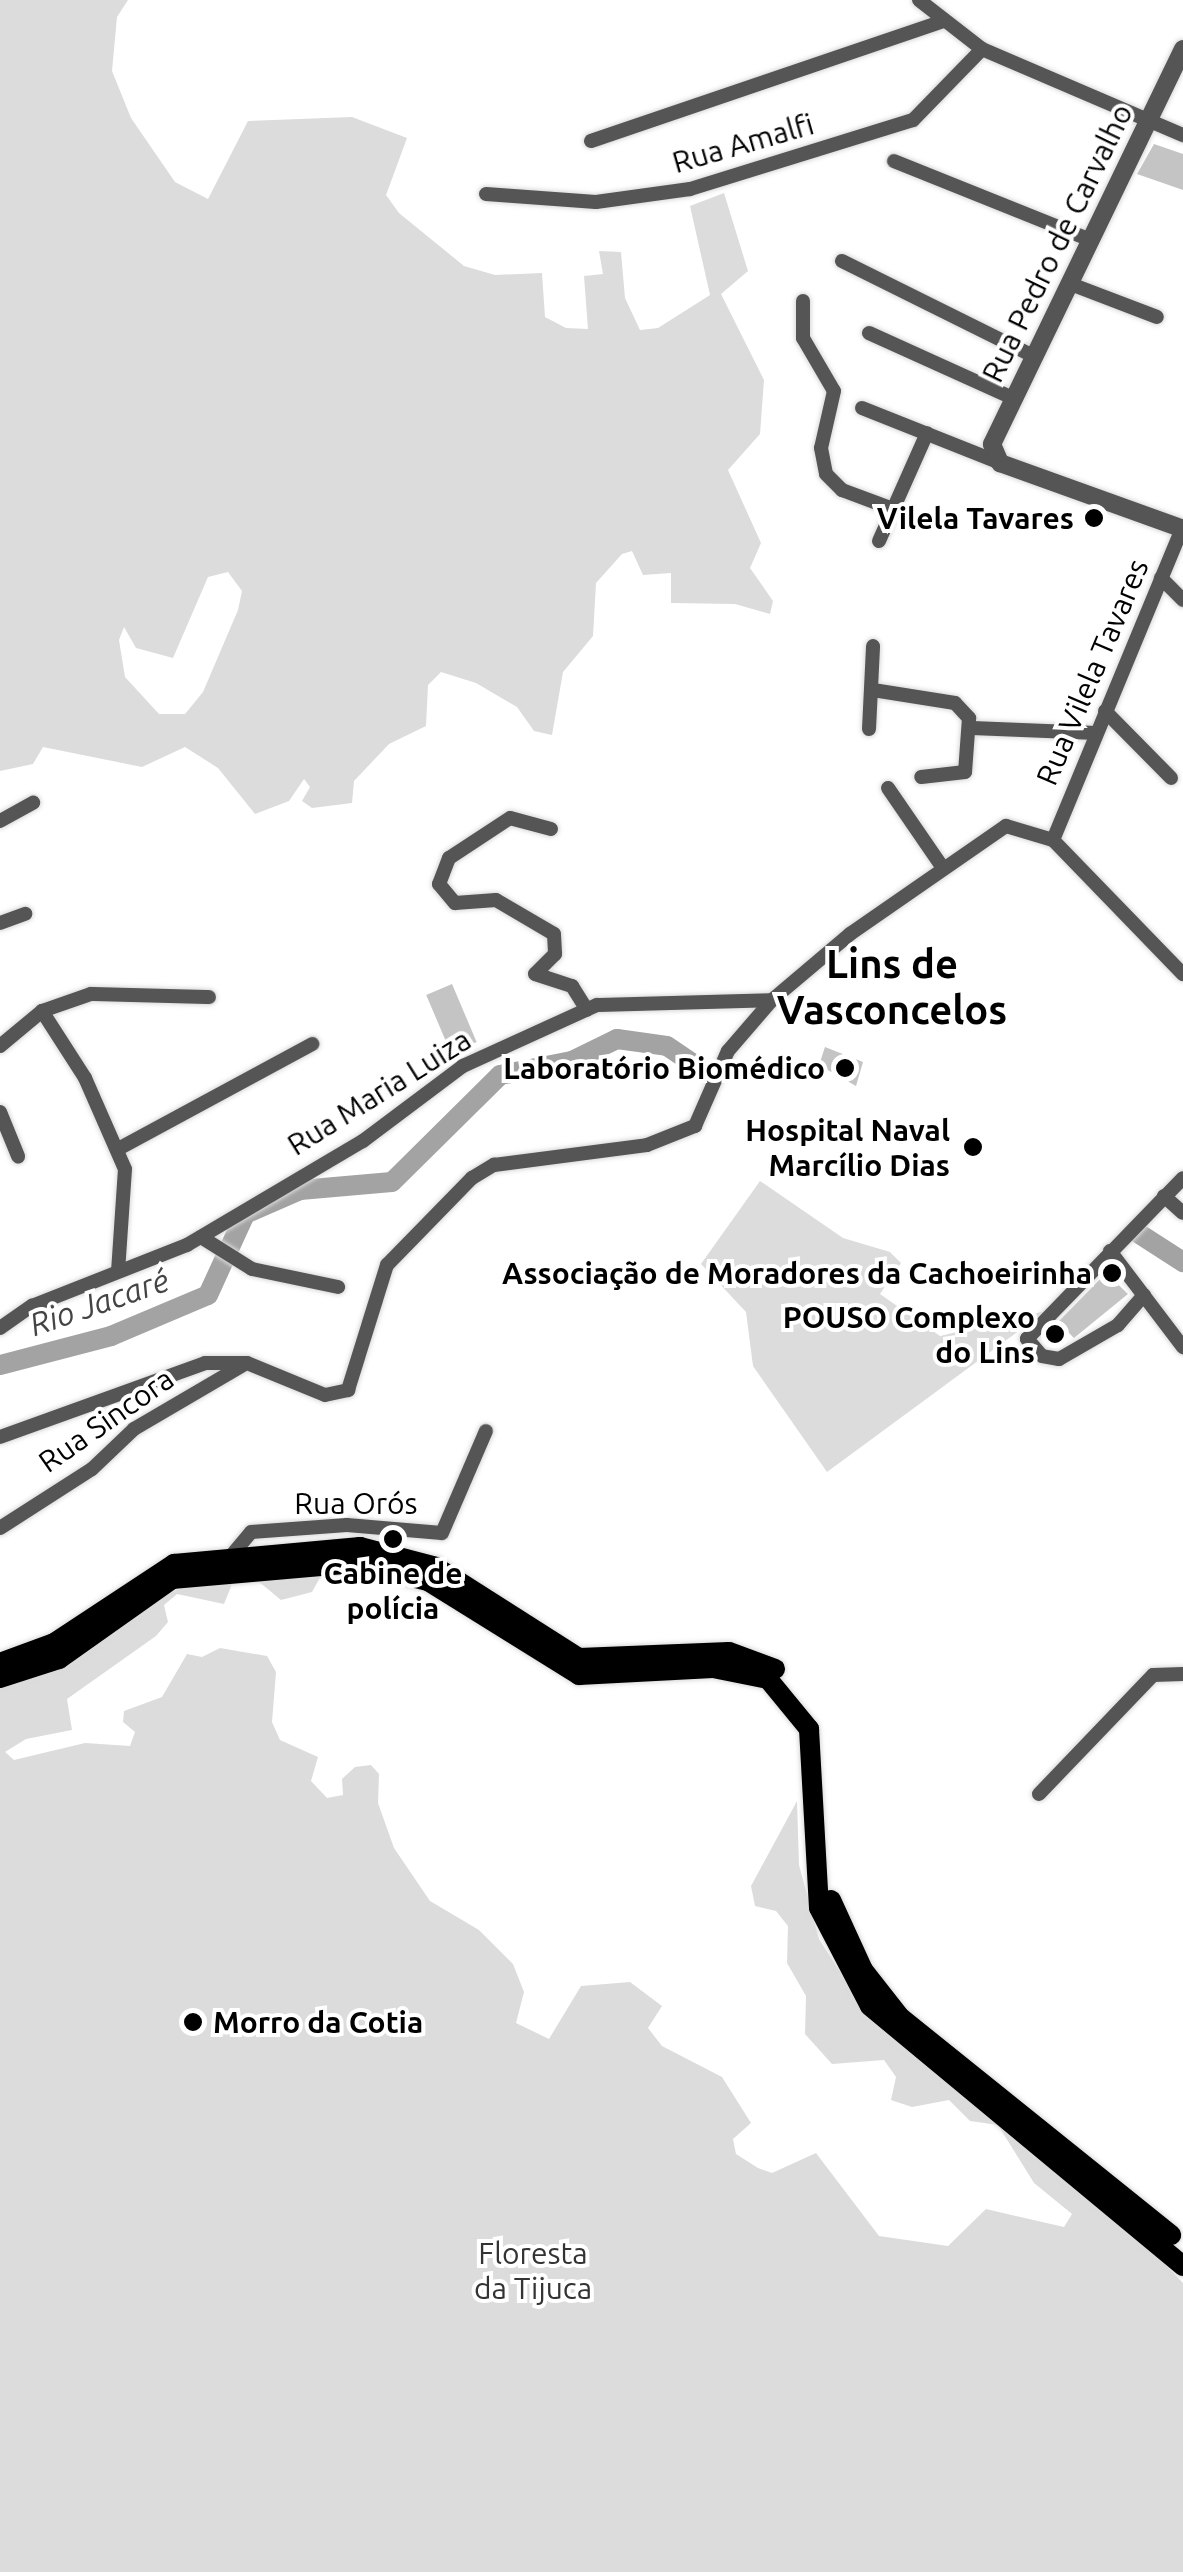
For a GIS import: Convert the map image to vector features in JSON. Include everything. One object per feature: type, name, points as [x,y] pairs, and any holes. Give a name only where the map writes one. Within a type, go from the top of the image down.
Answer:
[{"type":"main road","points":[[0,1663],[54,1643],[151,1573],[231,1556],[390,1550],[436,1567],[579,1658],[729,1652],[784,1675],[821,1730],[827,1887],[874,1985],[900,2017],[1045,2126],[1183,2248]]},
{"type":"main road","points":[[0,1678],[59,1659],[172,1580],[354,1564],[428,1581],[579,1674],[712,1668],[768,1679],[809,1729],[819,1908],[870,2006],[1183,2266]]},
{"type":"street","points":[[919,0],[982,49],[1183,135]]},
{"type":"street","points":[[591,142],[943,22]]},
{"type":"street","name":"Rua Pedro de Carvalho","points":[[992,444],[1144,121],[1183,48]]},
{"type":"street","name":"Rua Amalfi","points":[[486,194],[596,202],[690,188],[912,120],[982,49]]},
{"type":"street","points":[[894,161],[1088,239]]},
{"type":"street","points":[[842,261],[1034,356]]},
{"type":"street","points":[[1068,283],[1157,317]]},
{"type":"street","points":[[803,301],[802,338],[834,391],[821,448],[826,474],[842,490],[893,509]]},
{"type":"street","points":[[869,333],[1013,398]]},
{"type":"street","points":[[862,408],[1000,463],[1182,528]]},
{"type":"street","points":[[879,541],[927,432]]},
{"type":"street","points":[[953,442],[992,444],[1000,463]]},
{"type":"street","name":"Rua Vilela Tavares","points":[[1053,840],[1182,528]]},
{"type":"street","points":[[1161,578],[1183,600]]},
{"type":"street","points":[[869,729],[872,646]]},
{"type":"street","points":[[873,690],[954,703],[972,728],[964,772],[921,777]]},
{"type":"street","points":[[1105,711],[1170,778]]},
{"type":"street","points":[[972,728],[1096,733]]},
{"type":"street","points":[[888,788],[942,868]]},
{"type":"street","points":[[0,821],[32,804]]},
{"type":"street","points":[[550,829],[510,818],[449,858],[439,884],[455,903],[496,900],[554,934],[555,954],[535,974],[572,986],[587,1010]]},
{"type":"street","points":[[772,1000],[942,868],[1006,826],[1053,840],[1183,974]]},
{"type":"street","points":[[0,923],[25,914]]},
{"type":"street","points":[[0,1046],[42,1011],[108,992],[209,997]]},
{"type":"street","name":"Rua Maria Luiza","points":[[0,1328],[118,1271],[201,1237],[362,1141],[463,1066],[587,1010],[635,999],[772,1000]]},
{"type":"street","name":"Rua Sincora","points":[[0,1437],[180,1368],[247,1363],[325,1395],[348,1390],[387,1265],[458,1191],[494,1165],[647,1145],[694,1126],[728,1052],[772,1000]]},
{"type":"street","points":[[42,1011],[118,1149],[128,1188],[118,1271]]},
{"type":"street","points":[[118,1149],[312,1044]]},
{"type":"street","points":[[0,1112],[18,1156]]},
{"type":"street","points":[[1144,1295],[1102,1336],[1053,1361],[1028,1342],[1031,1331],[1183,1178]]},
{"type":"street","points":[[1164,1196],[1183,1213]]},
{"type":"street","points":[[201,1237],[234,1261],[338,1287]]},
{"type":"street","points":[[1110,1251],[1183,1346]]},
{"type":"street","name":"Rua Sincora","points":[[0,1528],[92,1469],[134,1430],[247,1363]]},
{"type":"street","name":"Rua Orós","points":[[231,1556],[250,1532],[347,1525],[442,1533],[486,1431]]},
{"type":"street","points":[[1039,1794],[1153,1675],[1183,1674]]},
{"type":"green space","points":[[0,0],[128,0],[117,17],[112,71],[131,118],[175,182],[208,199],[248,121],[352,117],[407,138],[386,195],[399,213],[464,266],[495,275],[542,273],[545,317],[566,328],[588,329],[584,276],[603,274],[599,251],[621,252],[625,298],[640,330],[658,328],[710,295],[690,206],[724,193],[748,271],[721,294],[764,380],[760,434],[728,470],[761,543],[750,568],[773,601],[770,614],[735,604],[671,603],[671,573],[643,575],[632,551],[622,554],[596,583],[593,636],[563,672],[552,735],[534,731],[517,707],[476,683],[441,672],[428,685],[426,726],[389,744],[354,781],[352,803],[312,808],[302,801],[310,787],[304,779],[289,801],[255,814],[218,768],[185,747],[142,767],[43,747],[33,764],[0,771]],"holes":[[[228,572],[242,591],[238,610],[203,692],[185,714],[159,714],[125,677],[119,640],[124,627],[136,648],[173,658],[208,577]]]},
{"type":"green space","points":[[760,1181],[843,1238],[890,1252],[901,1263],[880,1294],[940,1336],[1046,1311],[827,1472],[753,1366],[746,1312],[701,1264]]},
{"type":"green space","name":"Floresta da Tijuca","points":[[323,1572],[312,1592],[281,1600],[258,1581],[234,1579],[224,1604],[177,1594],[164,1605],[168,1622],[156,1636],[67,1699],[72,1730],[26,1739],[5,1752],[14,1760],[85,1743],[130,1746],[135,1732],[123,1722],[124,1711],[162,1697],[187,1654],[202,1657],[220,1648],[267,1656],[276,1672],[272,1722],[280,1740],[318,1757],[311,1781],[327,1798],[343,1795],[342,1779],[355,1767],[371,1765],[379,1774],[378,1803],[394,1848],[430,1901],[479,1930],[513,1964],[524,1992],[516,2023],[549,2039],[581,1986],[630,1982],[662,2006],[648,2028],[662,2046],[722,2077],[751,2123],[733,2139],[736,2154],[758,2168],[772,2173],[816,2153],[879,2236],[948,2246],[986,2209],[1064,2227],[1072,2214],[1034,2183],[998,2125],[970,2121],[949,2100],[912,2107],[891,2100],[896,2077],[884,2060],[832,2064],[805,2034],[806,1996],[787,1963],[788,1926],[776,1911],[755,1906],[751,1886],[797,1801],[799,1865],[819,1939],[869,2017],[1139,2237],[1183,2283],[1183,2572],[0,2572],[0,1681],[172,1592],[208,1579]]},
{"type":"building","points":[[1154,144],[1183,154],[1183,190],[1137,174]]},
{"type":"building","points":[[452,984],[477,1042],[451,1053],[426,995]]},
{"type":"building","name":"Laboratório Biomédico","points":[[825,1047],[863,1062],[856,1086],[819,1065]]},
{"type":"building","points":[[1106,1273],[1128,1294],[1074,1338],[1058,1322]]},
{"type":"waterway","name":"Rio Jacaré","points":[[0,1365],[111,1336],[208,1295],[245,1214],[300,1190],[392,1182],[500,1075],[572,1061],[617,1039],[667,1046],[701,1069]]},
{"type":"waterway","name":"Rio Jacaré","points":[[1138,1233],[1183,1262]]},
{"type":"place","name":"Vilela Tavares","points":[[1094,518]]},
{"type":"place","name":"Laboratório Biomédico","points":[[845,1068]]},
{"type":"place","name":"Hospital Naval Marcílio Dias","points":[[973,1147]]},
{"type":"place","name":"Associação de Moradores da Cachoeirinha","points":[[1112,1273]]},
{"type":"place","name":"POUSO Complexo do Lins","points":[[1055,1334]]},
{"type":"place","name":"Cabine de polícia","points":[[393,1539]]},
{"type":"place","name":"Morro da Cotia","points":[[193,2022]]},
{"type":"district","name":"Lins de Vasconcelos","points":[[892,987]]}]
